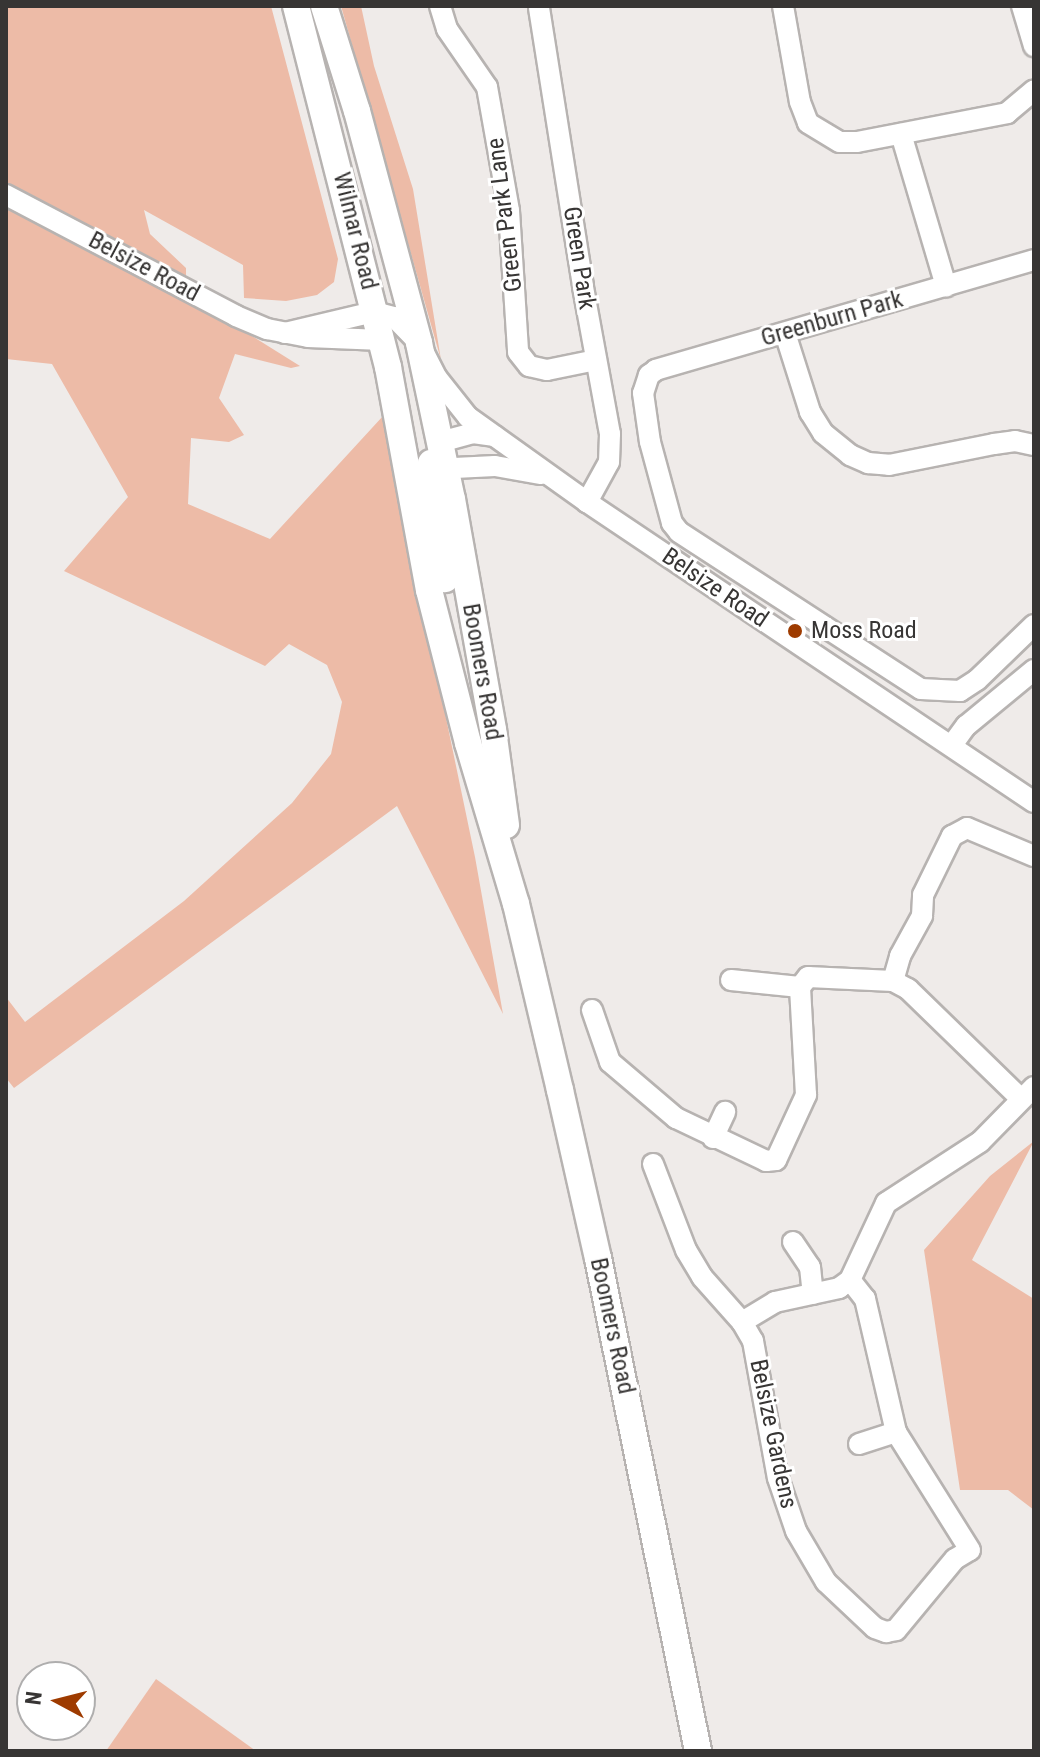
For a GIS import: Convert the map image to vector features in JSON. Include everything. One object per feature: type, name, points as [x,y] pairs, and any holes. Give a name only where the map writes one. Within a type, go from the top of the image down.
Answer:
[{"type":"main road","name":"Wilmar Road","points":[[296,6],[384,323],[405,458]]},
{"type":"main road","name":"Wilmar Road","points":[[326,10],[357,111],[419,343],[440,442]]},
{"type":"main road","points":[[326,10],[376,251],[384,323]]},
{"type":"main road","name":"Boomers Road","points":[[440,442],[437,469],[493,730],[516,904]]},
{"type":"main road","name":"Boomers Road","points":[[405,458],[429,590],[468,743],[516,904],[598,1258],[698,1751]]},
{"type":"main road","points":[[437,469],[451,621],[452,676]]},
{"type":"street","name":"Green Park Lane","points":[[440,6],[447,29],[487,87],[509,211],[518,352],[529,366],[547,370],[596,360]]},
{"type":"street","points":[[783,6],[800,102],[808,123],[840,142],[901,134],[1007,113],[1034,90]]},
{"type":"street","points":[[1022,6],[1034,46]]},
{"type":"street","name":"Green Park","points":[[539,8],[611,448],[603,478],[587,502]]},
{"type":"street","points":[[901,134],[946,286]]},
{"type":"street","name":"Belsize Road","points":[[6,195],[236,316],[285,333],[308,337],[384,323],[419,343],[454,402],[496,437],[587,502],[1034,802]]},
{"type":"street","name":"Greenburn Park","points":[[1034,260],[656,370],[649,375],[643,393],[650,442],[672,523],[679,532],[921,689],[960,691],[977,680],[1034,625]]},
{"type":"street","points":[[285,333],[384,323]]},
{"type":"street","points":[[785,333],[810,412],[823,433],[850,455],[868,463],[889,465],[1015,441],[1034,445]]},
{"type":"street","points":[[440,442],[473,433],[496,437]]},
{"type":"street","name":"Belsize Road","points":[[405,458],[437,469],[510,467],[556,479]]},
{"type":"street","points":[[952,745],[966,726],[1034,670]]},
{"type":"street","points":[[893,981],[900,956],[922,916],[923,895],[952,836],[967,828],[1034,856]]},
{"type":"street","points":[[592,1010],[610,1062],[676,1118],[766,1161],[776,1160],[806,1095],[800,987],[808,977],[893,981],[908,989],[1027,1093],[980,1142],[886,1203],[850,1280],[839,1288],[775,1302],[742,1322]]},
{"type":"street","points":[[731,980],[800,987]]},
{"type":"street","points":[[713,1138],[725,1112]]},
{"type":"street","name":"Belsize Gardens","points":[[653,1164],[686,1250],[702,1277],[742,1322],[753,1341],[778,1478],[796,1531],[826,1582],[875,1628],[896,1630],[955,1559],[970,1550],[896,1432]]},
{"type":"street","points":[[793,1242],[810,1267],[813,1294]]},
{"type":"street","points":[[850,1280],[865,1299],[896,1432],[859,1444]]},
{"type":"shaded area","points":[[6,6],[271,6],[338,259],[334,282],[317,295],[286,301],[244,298],[243,265],[144,210],[150,234],[186,268],[186,295],[300,366],[291,368],[235,354],[219,398],[244,435],[229,442],[191,438],[188,504],[270,539],[383,416],[475,857],[503,1014],[397,806],[14,1088],[6,1078],[6,997],[25,1022],[184,901],[292,803],[331,754],[342,702],[327,665],[289,644],[265,666],[64,571],[128,497],[52,364],[6,359]]},
{"type":"shaded area","points":[[341,6],[361,6],[374,66],[413,189],[441,360]]},
{"type":"shaded area","points":[[1034,1141],[972,1260],[1034,1299],[1034,1510],[1008,1490],[960,1490],[924,1250],[990,1176]]},
{"type":"shaded area","points":[[156,1679],[256,1751],[106,1751]]},
{"type":"place","name":"Moss Road","points":[[795,631]]}]
